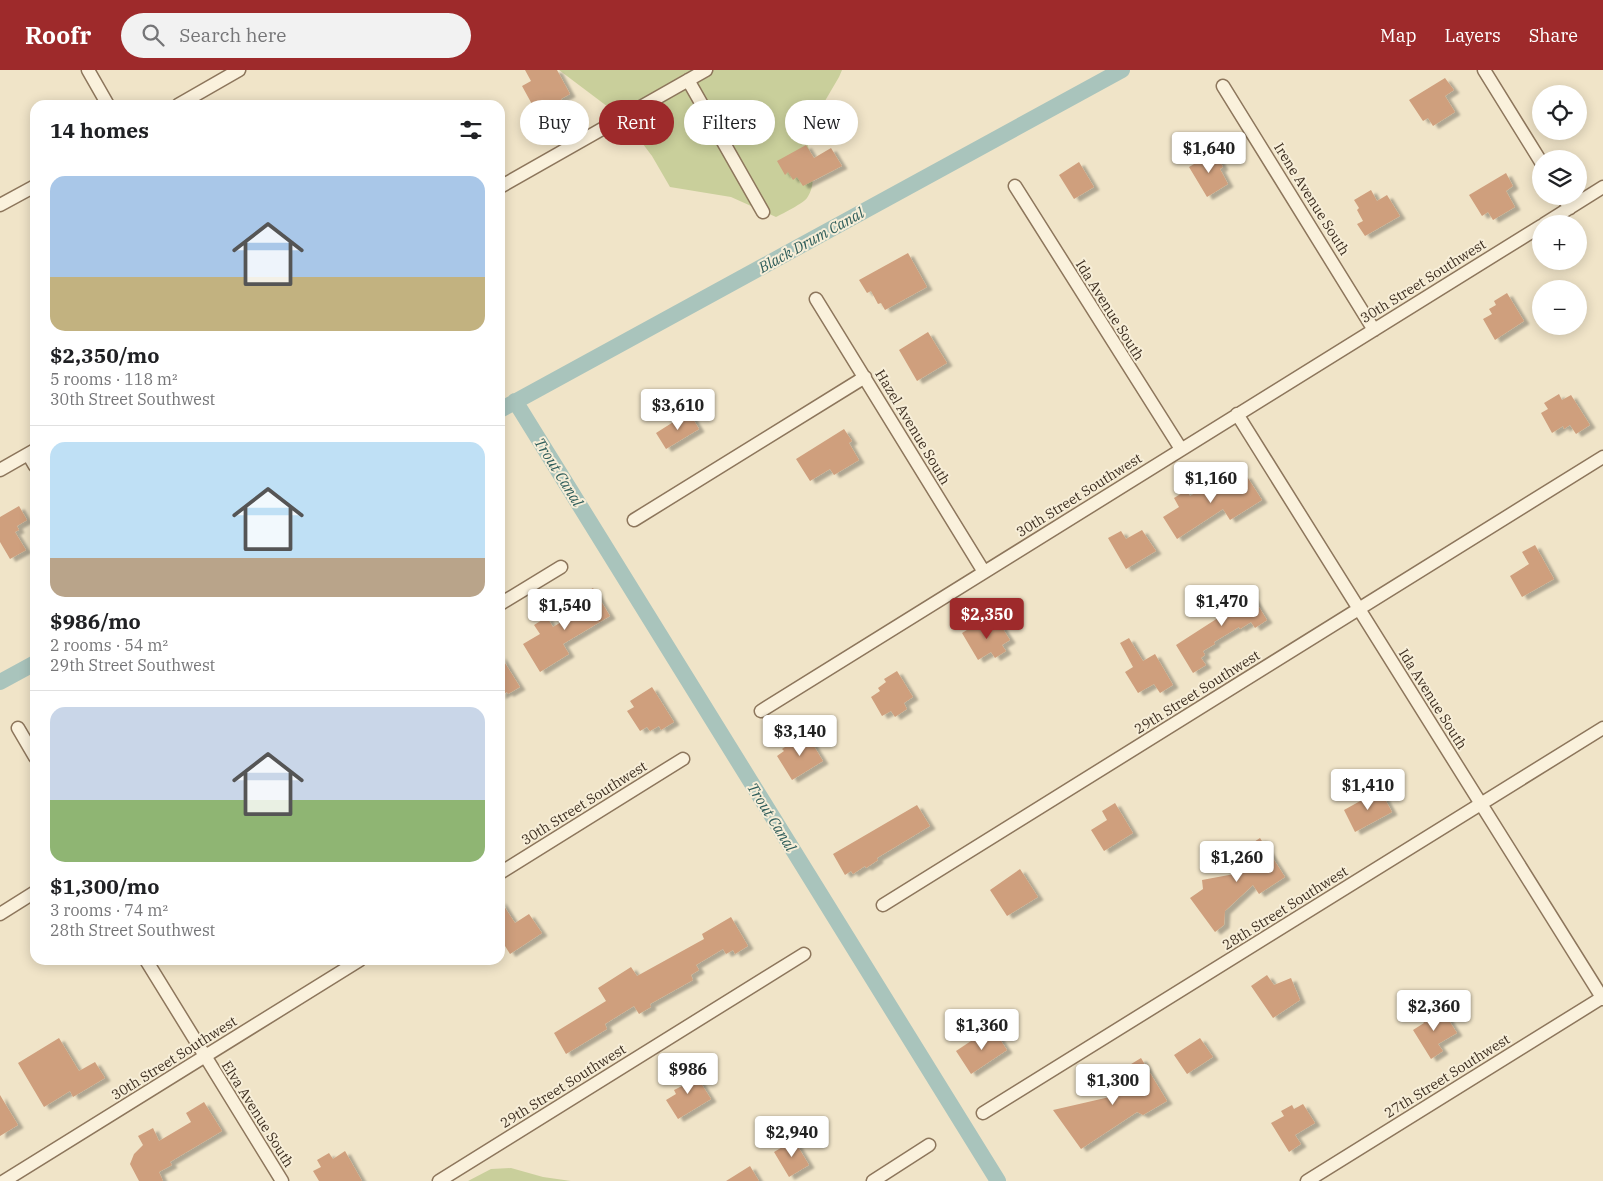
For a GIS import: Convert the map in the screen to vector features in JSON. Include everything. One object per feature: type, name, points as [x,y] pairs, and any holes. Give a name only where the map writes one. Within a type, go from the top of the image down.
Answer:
[{"type":"street","points":[[88,70],[105,100]]},
{"type":"street","points":[[187,100],[239,70]]},
{"type":"street","points":[[505,184],[706,70]]},
{"type":"street","points":[[1484,70],[1534,150]]},
{"type":"street","points":[[688,80],[763,212]]},
{"type":"street","name":"Irene Avenue South","points":[[1223,86],[1374,330]]},
{"type":"street","name":"Ida Avenue South","points":[[1015,186],[1181,449]]},
{"type":"street","name":"30th Street Southwest","points":[[1559,215],[1603,188]]},
{"type":"street","points":[[0,206],[30,189]]},
{"type":"street","name":"30th Street Southwest","points":[[761,711],[1532,232]]},
{"type":"street","name":"Hazel Avenue South","points":[[816,299],[984,572]]},
{"type":"street","points":[[634,520],[864,377]]},
{"type":"street","name":"Ida Avenue South","points":[[1237,414],[1603,998]]},
{"type":"street","points":[[0,470],[30,453]]},
{"type":"street","name":"29th Street Southwest","points":[[883,905],[1603,457]]},
{"type":"street","points":[[505,601],[561,567]]},
{"type":"street","points":[[18,728],[30,748]]},
{"type":"street","name":"28th Street Southwest","points":[[983,1113],[1603,728]]},
{"type":"street","name":"30th Street Southwest","points":[[505,870],[683,759]]},
{"type":"street","points":[[0,914],[30,895]]},
{"type":"street","name":"29th Street Southwest","points":[[439,1181],[804,954]]},
{"type":"street","name":"Elva Avenue South","points":[[149,965],[282,1181]]},
{"type":"street","name":"30th Street Southwest","points":[[4,1181],[352,965]]},
{"type":"street","name":"27th Street Southwest","points":[[1307,1181],[1603,998]]},
{"type":"street","points":[[873,1181],[929,1145]]},
{"type":"green space","points":[[559,70],[842,70],[826,100],[785,100],[785,145],[808,145],[813,175],[811,191],[807,198],[776,217],[731,197],[670,187],[644,145],[674,145],[674,100],[599,100]]},
{"type":"green space","points":[[511,1168],[543,1177],[571,1181],[468,1181],[491,1169]]},
{"type":"building","points":[[525,70],[557,70],[570,94],[562,100],[530,100],[522,86],[531,81]]},
{"type":"building","points":[[1445,78],[1454,90],[1445,96],[1455,112],[1433,126],[1428,118],[1423,121],[1409,100]]},
{"type":"building","points":[[806,145],[814,158],[831,148],[842,166],[803,186],[797,177],[793,180],[788,172],[785,175],[777,161]]},
{"type":"building","points":[[1214,152],[1223,167],[1220,169],[1228,184],[1207,197],[1189,167]]},
{"type":"building","points":[[1079,162],[1094,187],[1074,199],[1059,175]]},
{"type":"building","points":[[1506,173],[1513,186],[1506,191],[1515,207],[1493,220],[1488,212],[1482,216],[1469,195]]},
{"type":"building","points":[[1371,190],[1377,201],[1387,195],[1400,216],[1365,236],[1357,224],[1363,221],[1354,200]]},
{"type":"building","points":[[908,253],[927,287],[885,310],[881,303],[878,304],[871,291],[867,293],[859,280]]},
{"type":"building","points":[[1507,293],[1524,321],[1495,340],[1483,319],[1492,314],[1489,309],[1496,305],[1494,301]]},
{"type":"building","points":[[928,332],[947,363],[917,381],[899,350]]},
{"type":"building","points":[[1559,394],[1562,400],[1571,395],[1590,425],[1576,434],[1570,425],[1564,429],[1563,426],[1552,433],[1541,413],[1548,409],[1544,403]]},
{"type":"building","points":[[689,412],[699,429],[666,449],[656,433]]},
{"type":"building","points":[[844,429],[852,441],[849,443],[859,460],[834,475],[830,469],[810,481],[796,459]]},
{"type":"building","points":[[1246,475],[1262,500],[1230,520],[1223,509],[1177,539],[1163,517],[1179,507],[1174,498],[1187,490],[1190,496],[1221,477],[1226,486]]},
{"type":"building","points":[[19,506],[27,520],[17,526],[19,530],[15,532],[26,550],[10,559],[0,542],[0,517]]},
{"type":"building","points":[[1142,530],[1156,551],[1126,569],[1108,538],[1121,531],[1126,539]]},
{"type":"building","points":[[1535,545],[1554,579],[1522,597],[1510,576],[1529,564],[1522,552]]},
{"type":"building","points":[[1246,586],[1267,620],[1255,628],[1251,622],[1214,642],[1215,644],[1203,651],[1205,655],[1201,658],[1206,665],[1193,673],[1176,645],[1231,608],[1225,599]]},
{"type":"building","points":[[593,588],[610,616],[563,644],[569,654],[540,672],[523,644],[540,634],[534,625],[547,617],[553,627],[578,612],[575,607],[584,602],[580,596]]},
{"type":"building","points":[[998,621],[1010,640],[1002,645],[1006,651],[995,658],[991,652],[978,660],[962,633],[975,625],[977,628],[980,626],[983,630]]},
{"type":"building","points":[[1129,638],[1143,661],[1155,654],[1173,685],[1160,693],[1154,684],[1138,693],[1125,672],[1133,667],[1120,643]]},
{"type":"building","points":[[505,663],[520,687],[508,694],[507,692],[505,693]]},
{"type":"building","points":[[897,671],[913,697],[904,703],[907,709],[895,717],[891,711],[882,716],[871,697],[880,691],[878,688],[886,682],[884,679]]},
{"type":"building","points":[[652,687],[674,722],[661,730],[659,726],[650,731],[647,727],[640,731],[627,711],[634,707],[630,701]]},
{"type":"building","points":[[806,733],[823,761],[792,780],[777,756],[784,751],[782,749]]},
{"type":"building","points":[[1380,790],[1392,812],[1355,832],[1344,810]]},
{"type":"building","points":[[1115,803],[1133,833],[1104,851],[1091,830],[1107,820],[1102,811]]},
{"type":"building","points":[[917,805],[930,826],[877,858],[878,860],[866,868],[865,866],[853,874],[851,871],[845,875],[833,854]]},
{"type":"building","points":[[1260,838],[1285,877],[1259,894],[1253,885],[1225,911],[1224,925],[1215,932],[1190,898],[1203,889],[1202,880],[1245,872],[1234,855]]},
{"type":"building","points":[[1020,869],[1038,897],[1007,916],[990,890]]},
{"type":"building","points":[[505,908],[515,923],[529,914],[542,933],[510,954],[505,946]]},
{"type":"building","points":[[731,917],[748,946],[735,954],[733,950],[726,954],[723,949],[696,965],[699,970],[691,975],[693,980],[650,1004],[651,1007],[639,1014],[634,1006],[605,1024],[607,1029],[566,1054],[554,1033],[606,1001],[598,988],[631,967],[637,976],[704,939],[702,934]]},
{"type":"building","points":[[1267,975],[1274,985],[1291,978],[1300,1000],[1273,1018],[1251,986]]},
{"type":"building","points":[[1432,1010],[1435,1016],[1443,1011],[1457,1033],[1438,1044],[1443,1051],[1431,1059],[1413,1030],[1424,1023],[1420,1017]]},
{"type":"building","points":[[992,1027],[1007,1050],[971,1074],[956,1051]]},
{"type":"building","points":[[59,1038],[79,1071],[95,1062],[105,1078],[73,1097],[70,1091],[44,1107],[18,1063]]},
{"type":"building","points":[[1200,1038],[1213,1057],[1187,1074],[1174,1055]]},
{"type":"building","points":[[1141,1058],[1167,1101],[1143,1115],[1137,1112],[1081,1149],[1053,1110],[1114,1096],[1110,1090],[1129,1078],[1123,1069]]},
{"type":"building","points":[[692,1069],[711,1099],[678,1119],[666,1100],[676,1094],[674,1090],[684,1085],[679,1077]]},
{"type":"building","points":[[0,1095],[18,1125],[0,1136]]},
{"type":"building","points":[[204,1102],[222,1131],[170,1162],[172,1165],[159,1172],[163,1181],[139,1181],[130,1164],[134,1154],[143,1145],[138,1136],[153,1128],[159,1141],[191,1122],[186,1113]]},
{"type":"building","points":[[1303,1104],[1315,1123],[1295,1135],[1301,1144],[1289,1152],[1271,1123],[1284,1116],[1281,1111],[1292,1105],[1294,1109]]},
{"type":"building","points":[[794,1140],[809,1165],[789,1177],[774,1152]]},
{"type":"building","points":[[345,1151],[362,1181],[319,1181],[313,1171],[321,1167],[317,1160],[329,1153],[333,1159]]},
{"type":"building","points":[[750,1166],[759,1181],[726,1181]]},
{"type":"waterway","name":"Black Drum Canal","points":[[505,407],[1122,70]]},
{"type":"waterway","name":"Trout Canal","points":[[515,401],[998,1181]]},
{"type":"waterway","name":"Black Drum Canal","points":[[0,682],[30,666]]}]
